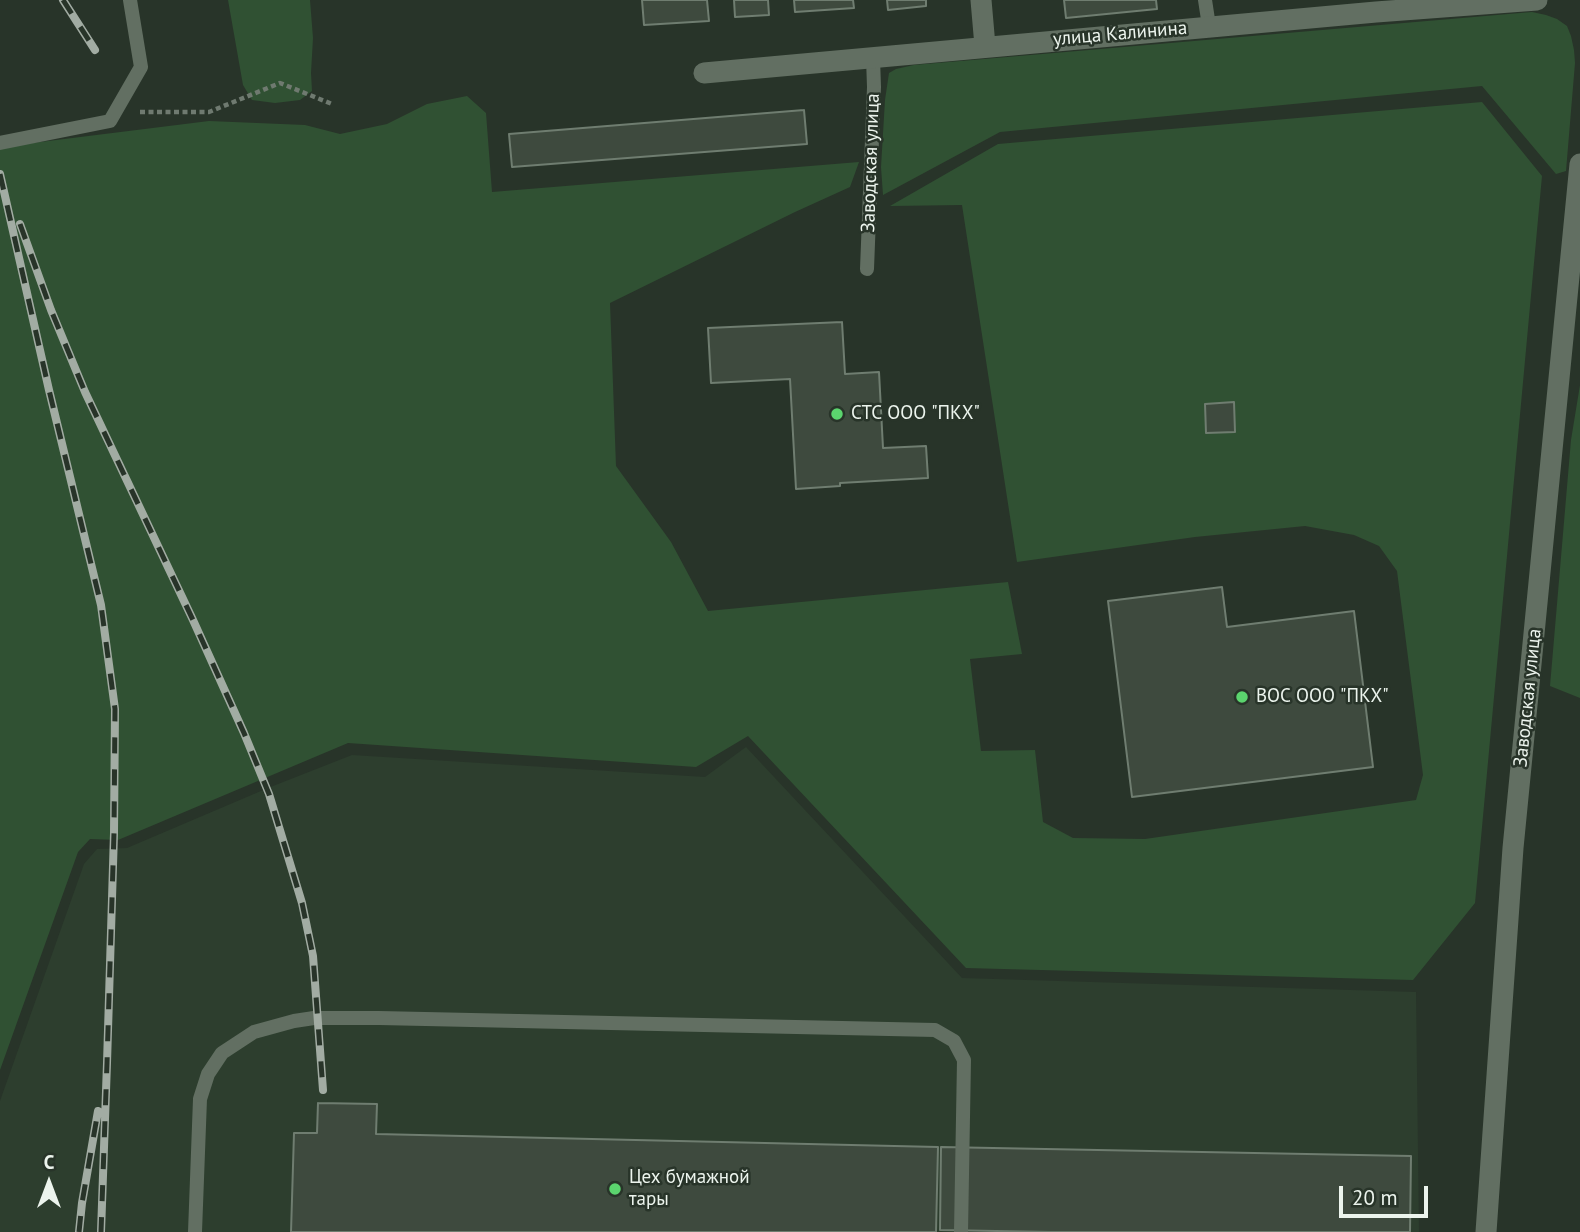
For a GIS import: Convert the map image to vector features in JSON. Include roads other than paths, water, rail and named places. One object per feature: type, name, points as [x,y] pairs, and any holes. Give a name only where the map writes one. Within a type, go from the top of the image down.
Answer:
[{"type":"street","points":[[981,0],[985,46]]},
{"type":"street","name":"улица Калинина","points":[[704,73],[1209,26],[1537,0]]},
{"type":"street","name":"Заводская улица","points":[[1486,1232],[1513,848],[1580,164]]},
{"type":"lane","points":[[0,143],[110,121],[141,67],[130,0]]},
{"type":"lane","points":[[1205,0],[1209,26]]},
{"type":"lane","name":"Заводская улица","points":[[867,269],[873,58]]},
{"type":"lane","points":[[195,1232],[200,1100],[208,1074],[222,1053],[254,1032],[294,1021],[314,1018],[379,1018],[935,1030],[954,1041],[964,1060],[961,1232]]},
{"type":"railway","points":[[63,0],[95,50]]},
{"type":"railway","points":[[0,174],[101,605],[115,709],[114,833],[101,1232]]},
{"type":"railway","points":[[20,224],[51,310],[85,392],[193,620],[269,794],[302,903],[313,956],[323,1090]]},
{"type":"railway","points":[[79,1232],[98,1111]]},
{"type":"place","name":"СТС ООО \"ПКХ\"","points":[[837,414]]},
{"type":"place","name":"ВОС ООО \"ПКХ\"","points":[[1242,697]]},
{"type":"place","name":"Цех бумажной тары","points":[[615,1189]]}]
